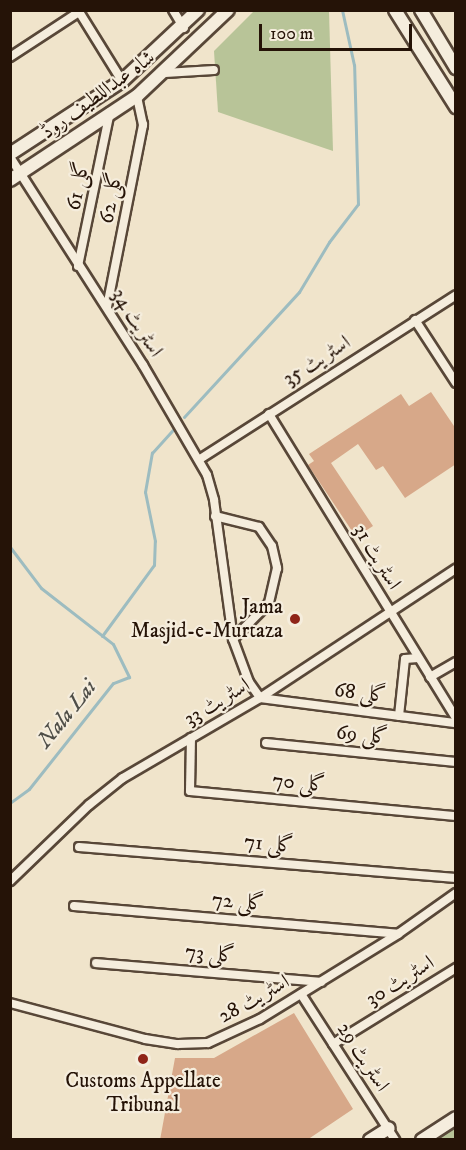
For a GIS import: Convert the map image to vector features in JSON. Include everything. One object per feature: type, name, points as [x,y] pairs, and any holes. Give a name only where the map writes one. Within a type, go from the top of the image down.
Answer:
[{"type":"street","points":[[173,10],[184,28]]},
{"type":"street","name":"شاہ عبداللطیف روڈ","points":[[10,156],[122,81],[184,28],[198,10]]},
{"type":"street","name":"شاہ عبداللطیف روڈ","points":[[10,180],[137,96],[165,73],[228,10]]},
{"type":"street","points":[[395,10],[453,98]]},
{"type":"street","points":[[421,10],[456,68]]},
{"type":"street","points":[[10,57],[78,11],[122,81]]},
{"type":"street","points":[[165,73],[214,70]]},
{"type":"street","name":"گلی 62","points":[[107,307],[143,125],[137,96]]},
{"type":"street","name":"گلی 61","points":[[78,266],[110,112]]},
{"type":"street","name":"اسٹریٹ 34","points":[[10,156],[78,266],[107,307],[200,459],[214,500],[233,639],[249,682],[260,698]]},
{"type":"street","name":"اسٹریٹ 35","points":[[200,459],[456,295]]},
{"type":"street","points":[[415,320],[456,383]]},
{"type":"street","name":"اسٹریٹ 31","points":[[269,414],[456,718]]},
{"type":"street","points":[[215,516],[259,527],[272,546],[277,568],[269,603],[233,639]]},
{"type":"street","name":"اسٹریٹ 33","points":[[10,881],[89,805],[123,778],[260,698],[456,569]]},
{"type":"street","points":[[399,716],[405,659],[418,658]]},
{"type":"street","points":[[430,677],[456,662]]},
{"type":"street","name":"گلی 68","points":[[260,698],[456,723]]},
{"type":"street","name":"گلی 70","points":[[191,738],[190,791],[456,816]]},
{"type":"street","name":"گلی 69","points":[[266,743],[456,762]]},
{"type":"street","name":"گلی 71","points":[[79,847],[456,878]]},
{"type":"street","name":"اسٹریٹ 28","points":[[10,1003],[145,1039],[192,1045],[236,1032],[398,934],[456,893]]},
{"type":"street","name":"گلی 72","points":[[74,906],[398,934]]},
{"type":"street","name":"گلی 73","points":[[96,963],[321,982]]},
{"type":"street","name":"اسٹریٹ 30","points":[[333,1044],[456,968]]},
{"type":"street","name":"اسٹریٹ 29","points":[[301,994],[394,1140]]},
{"type":"street","points":[[422,1140],[456,1118]]},
{"type":"street","points":[[370,1140],[388,1128]]},
{"type":"green space","points":[[254,11],[329,11],[333,151],[218,112],[214,51]]},
{"type":"green space","points":[[455,1121],[455,1139],[426,1139]]},
{"type":"building","points":[[431,392],[456,429],[456,464],[405,498],[383,466],[376,470],[358,444],[331,463],[373,526],[356,537],[308,465],[314,461],[309,454],[401,394],[409,406]]},
{"type":"building","points":[[294,1013],[353,1109],[307,1140],[160,1140],[175,1058],[214,1058]]},
{"type":"waterway","points":[[184,417],[299,292],[329,242],[358,204],[354,65],[342,10]]},
{"type":"waterway","points":[[102,636],[154,565],[155,541],[145,492],[152,453],[173,430]]},
{"type":"waterway","name":"Nala Lai","points":[[10,547],[41,588],[113,644],[129,677],[113,683],[29,789],[10,803]]},
{"type":"place","name":"Jama Masjid-e-Murtaza","points":[[295,619]]},
{"type":"place","name":"Customs Appellate Tribunal","points":[[143,1059]]}]
